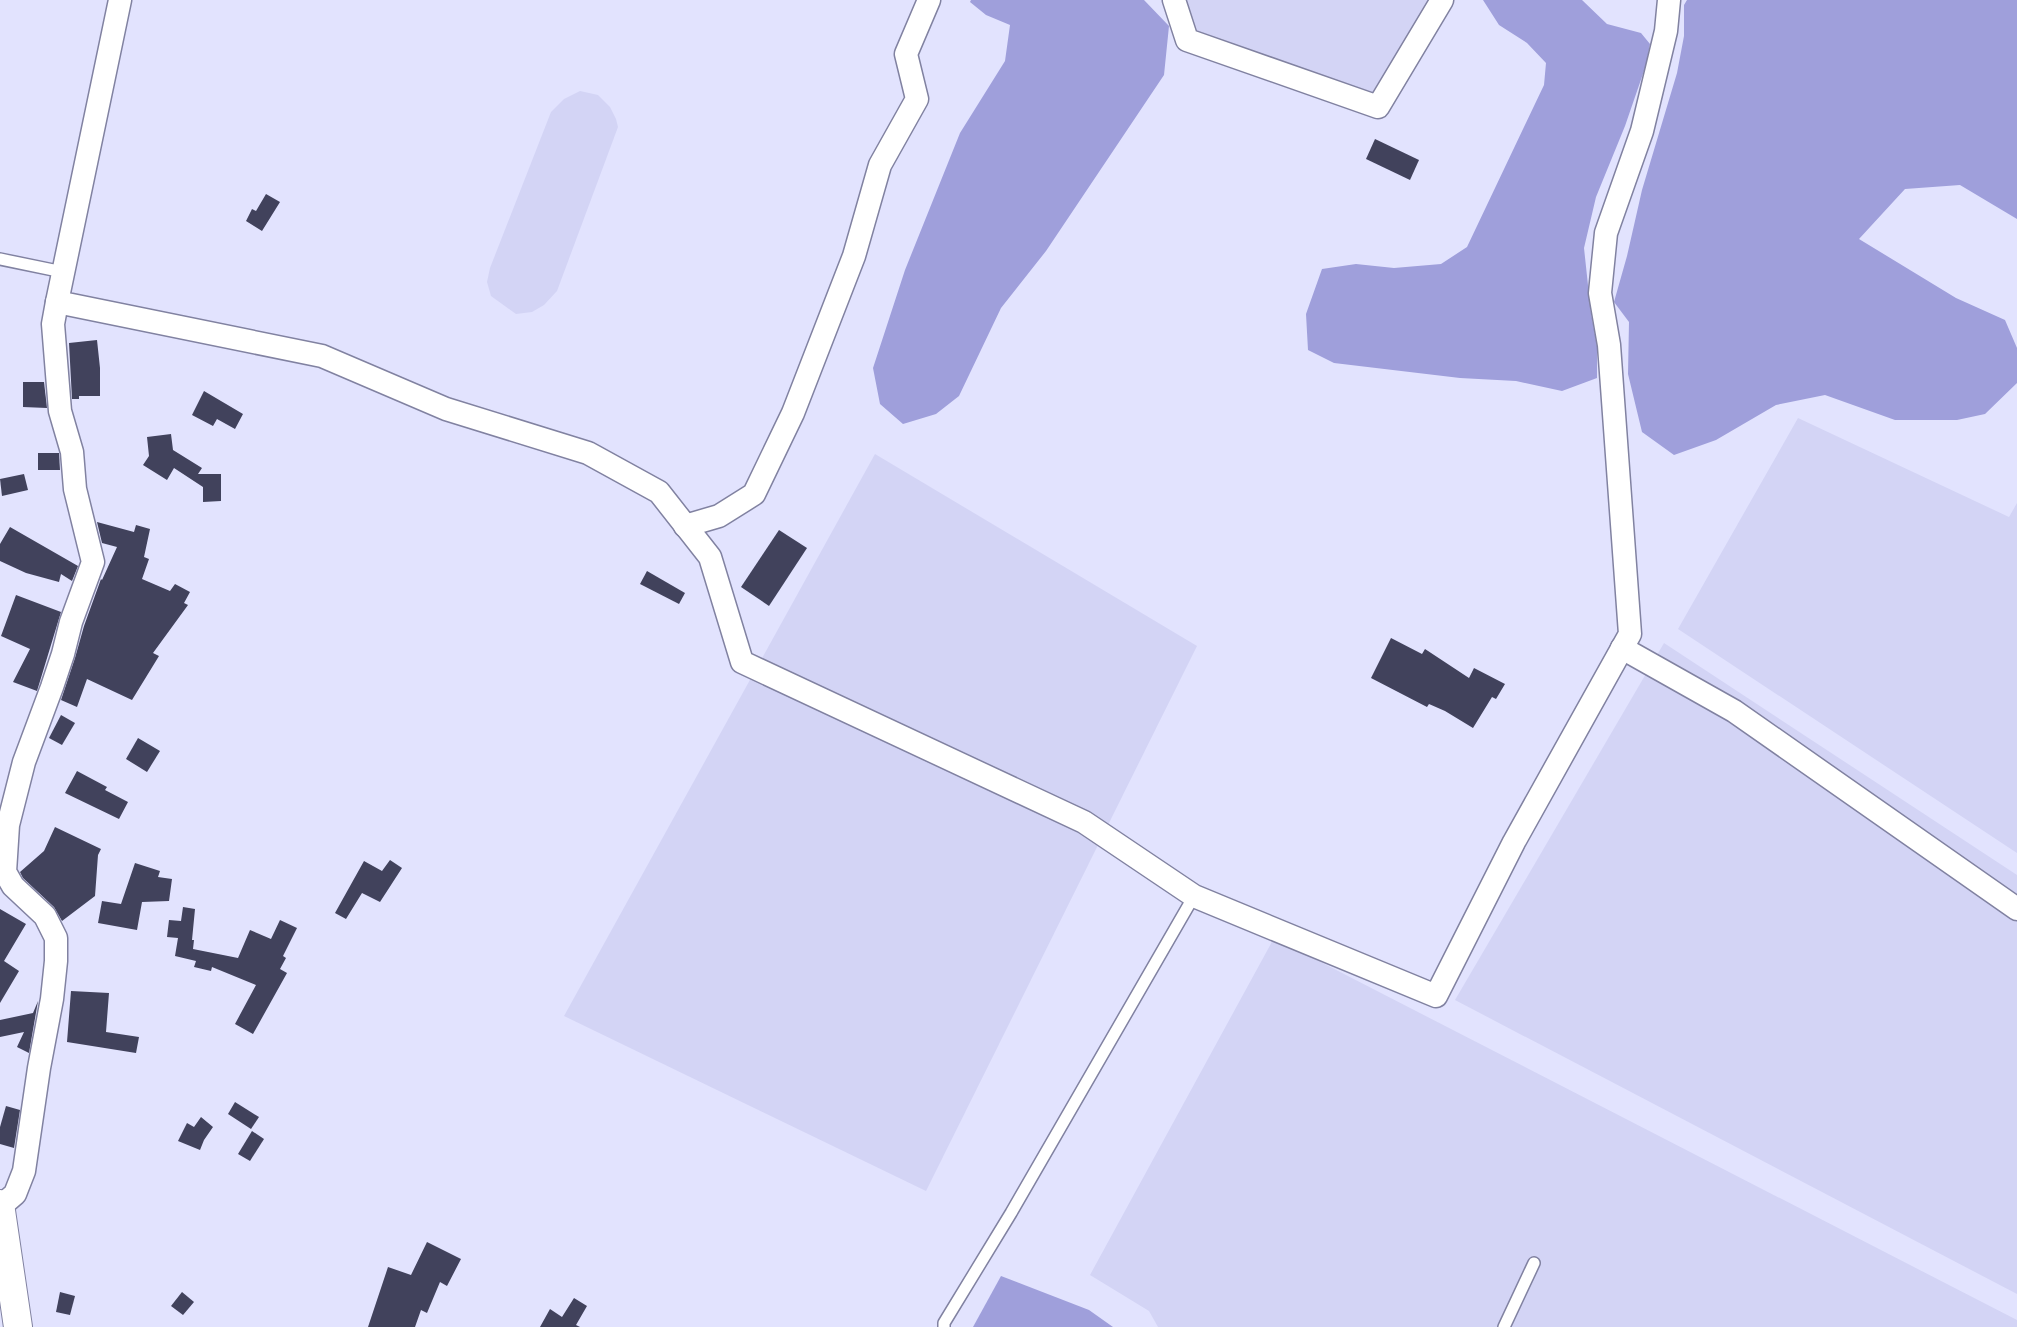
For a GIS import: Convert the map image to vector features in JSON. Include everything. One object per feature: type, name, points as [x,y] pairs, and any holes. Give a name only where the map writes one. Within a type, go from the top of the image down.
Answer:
[{"type":"main road","points":[[0,1205],[18,1327]]},
{"type":"street","points":[[0,1205],[15,1194],[24,1171],[39,1068],[52,999],[56,961],[56,938],[45,916],[13,886],[3,872],[8,825],[24,762],[63,654],[70,622],[93,562],[75,489],[72,452],[60,411],[53,324],[120,0]]},
{"type":"street","points":[[685,526],[719,516],[754,494],[793,413],[854,256],[880,165],[916,99],[906,54],[929,0]]},
{"type":"street","points":[[1174,0],[1187,40],[1378,107],[1442,0]]},
{"type":"street","points":[[57,302],[322,356],[446,409],[588,453],[659,492],[710,557],[742,662],[1084,822],[1194,896],[1436,996],[1514,842],[1630,634],[1609,345],[1600,293],[1606,233],[1642,131],[1666,31],[1669,0]]},
{"type":"street","points":[[1622,648],[1734,711],[2017,909]]},
{"type":"lane","points":[[0,259],[63,272]]},
{"type":"lane","points":[[944,1327],[944,1323],[1011,1213],[1194,896]]},
{"type":"lane","points":[[1504,1327],[1534,1263]]},
{"type":"shaded area","points":[[1186,0],[1431,0],[1373,96],[1197,35]]},
{"type":"shaded area","points":[[580,91],[598,95],[610,107],[618,127],[557,291],[544,305],[532,312],[516,314],[491,296],[487,282],[490,268],[551,112],[564,99]]},
{"type":"shaded area","points":[[1798,418],[2009,517],[2017,503],[2017,853],[1678,629]]},
{"type":"shaded area","points":[[875,454],[1197,646],[926,1191],[564,1016]]},
{"type":"shaded area","points":[[1664,643],[2017,875],[2017,1294],[1455,1000]]},
{"type":"shaded area","points":[[1274,938],[2017,1320],[2017,1327],[1158,1327],[1149,1311],[1090,1275]]},
{"type":"water","points":[[971,0],[1144,0],[1169,26],[1164,75],[1046,251],[1001,308],[959,396],[936,414],[903,424],[880,404],[873,368],[905,270],[960,133],[1005,61],[1010,25],[986,15],[970,2]]},
{"type":"water","points":[[1483,0],[1582,0],[1607,24],[1641,33],[1650,44],[1646,65],[1625,126],[1596,197],[1584,248],[1591,313],[1597,346],[1597,378],[1562,391],[1516,381],[1460,378],[1334,363],[1308,350],[1306,314],[1322,269],[1356,264],[1394,268],[1441,264],[1467,247],[1544,85],[1546,63],[1527,43],[1499,25]]},
{"type":"water","points":[[1687,0],[2017,0],[2017,219],[1960,185],[1905,189],[1859,239],[1956,298],[2005,320],[2017,348],[2017,383],[1985,414],[1957,420],[1895,420],[1825,395],[1776,405],[1716,440],[1674,455],[1642,432],[1628,374],[1629,322],[1614,302],[1642,190],[1677,73],[1684,36],[1684,5]]},
{"type":"water","points":[[1001,1276],[1089,1310],[1113,1327],[973,1327]]},
{"type":"building","points":[[1375,139],[1419,160],[1410,180],[1366,159]]},
{"type":"building","points":[[266,194],[280,202],[262,231],[246,221],[252,209],[256,211]]},
{"type":"building","points":[[97,340],[100,396],[79,396],[79,399],[72,399],[69,343]]},
{"type":"building","points":[[23,382],[44,382],[47,408],[23,407]]},
{"type":"building","points":[[204,391],[243,414],[235,429],[217,419],[213,426],[192,415]]},
{"type":"building","points":[[171,434],[173,450],[202,468],[198,474],[221,474],[221,501],[203,502],[203,487],[174,468],[167,480],[143,465],[149,456],[147,437]]},
{"type":"building","points":[[38,453],[59,453],[60,470],[38,470]]},
{"type":"building","points":[[24,474],[28,490],[2,496],[0,479]]},
{"type":"building","points":[[97,522],[134,532],[136,525],[150,529],[144,557],[149,559],[142,579],[170,591],[175,584],[190,592],[184,603],[188,605],[153,653],[159,656],[132,700],[87,679],[77,707],[61,700],[101,579],[117,547],[102,543]]},
{"type":"building","points":[[10,527],[78,566],[72,581],[61,574],[59,582],[26,573],[0,561],[0,544]]},
{"type":"building","points":[[779,530],[807,548],[769,606],[741,587]]},
{"type":"building","points":[[647,571],[685,593],[679,604],[640,584]]},
{"type":"building","points":[[16,595],[61,612],[37,691],[13,682],[30,649],[1,636]]},
{"type":"building","points":[[1391,638],[1422,654],[1425,649],[1469,678],[1474,668],[1505,684],[1496,699],[1492,697],[1473,728],[1445,711],[1429,704],[1427,707],[1371,678]]},
{"type":"building","points":[[61,715],[75,723],[62,745],[49,738]]},
{"type":"building","points":[[138,738],[160,751],[147,772],[126,759]]},
{"type":"building","points":[[77,771],[107,787],[105,790],[128,802],[119,819],[65,793]]},
{"type":"building","points":[[55,827],[101,849],[98,855],[95,896],[62,921],[54,907],[23,878],[20,872],[44,851]]},
{"type":"building","points":[[390,860],[402,868],[380,902],[362,893],[346,919],[335,913],[364,861],[382,871]]},
{"type":"building","points":[[135,863],[160,871],[158,877],[172,879],[169,901],[142,902],[137,930],[98,923],[102,901],[121,904]]},
{"type":"building","points":[[183,907],[195,909],[193,949],[238,958],[250,930],[271,939],[280,920],[297,928],[283,956],[286,958],[280,969],[287,973],[253,1034],[235,1024],[256,985],[212,967],[211,971],[194,967],[196,961],[175,956],[178,938],[167,937],[169,920],[181,921]]},
{"type":"building","points":[[0,909],[26,924],[4,961],[19,971],[0,1003]]},
{"type":"building","points":[[71,991],[109,993],[106,1032],[139,1037],[136,1053],[67,1042]]},
{"type":"building","points":[[38,1001],[29,1053],[17,1047],[24,1032],[0,1037],[0,1020],[33,1013]]},
{"type":"building","points":[[235,1102],[259,1117],[251,1129],[228,1114]]},
{"type":"building","points":[[6,1106],[20,1110],[14,1148],[0,1144],[0,1127]]},
{"type":"building","points":[[201,1117],[213,1127],[200,1150],[178,1141],[187,1123],[194,1127]]},
{"type":"building","points":[[252,1131],[264,1139],[250,1161],[238,1154]]},
{"type":"building","points":[[427,1242],[461,1259],[447,1286],[440,1282],[427,1313],[421,1310],[415,1327],[368,1327],[388,1267],[411,1275]]},
{"type":"building","points":[[60,1292],[75,1296],[70,1315],[56,1312]]},
{"type":"building","points":[[182,1292],[194,1302],[183,1315],[171,1306]]},
{"type":"building","points":[[574,1298],[587,1306],[576,1325],[580,1327],[540,1327],[550,1309],[562,1317]]}]
